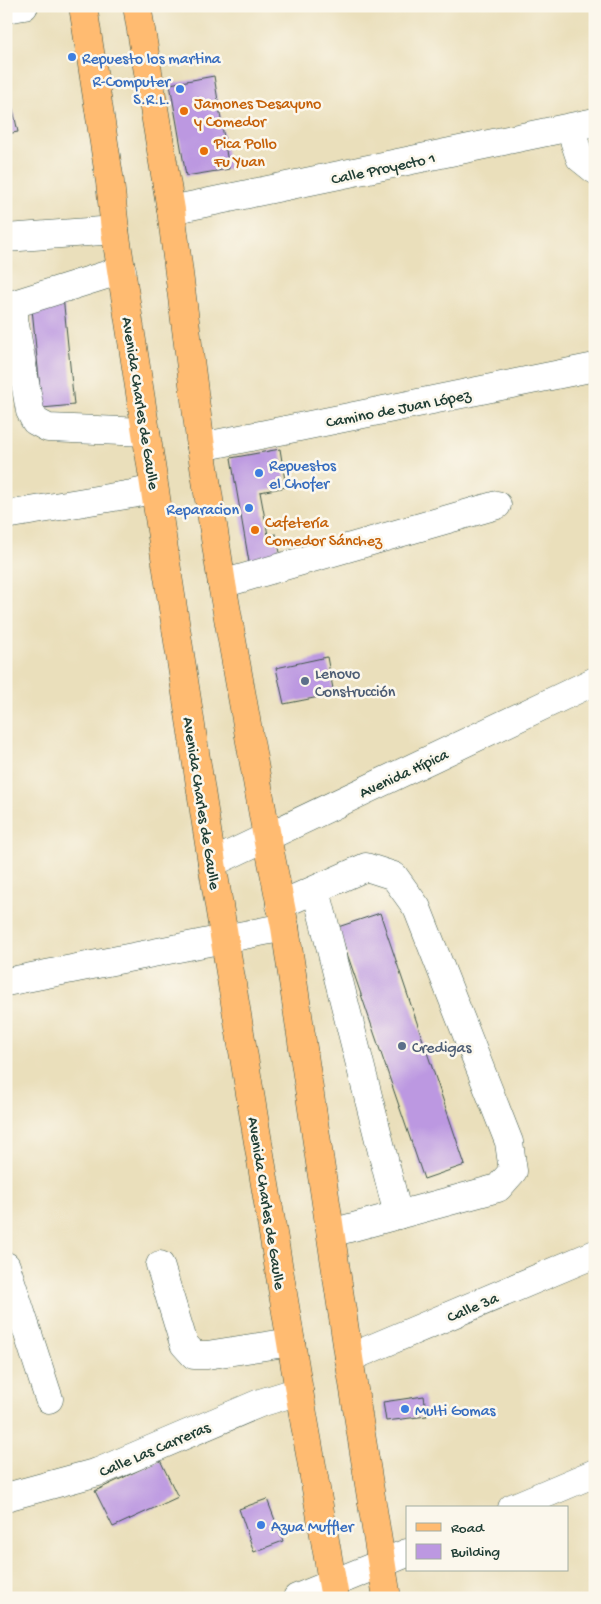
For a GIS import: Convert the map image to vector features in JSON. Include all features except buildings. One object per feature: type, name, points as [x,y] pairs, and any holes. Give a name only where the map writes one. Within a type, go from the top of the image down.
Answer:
[{"type":"main road","name":"Avenida Charles de Gaulle","points":[[83,6],[110,182],[115,230],[212,863],[226,939],[298,1391],[333,1590]]},
{"type":"main road","points":[[137,6],[171,210],[201,446],[222,584],[283,916],[387,1598]]},
{"type":"street","points":[[6,10],[24,6]]},
{"type":"street","points":[[582,125],[580,158],[595,170]]},
{"type":"street","name":"Calle Proyecto 1","points":[[171,210],[582,125]]},
{"type":"street","points":[[6,238],[115,230]]},
{"type":"street","points":[[122,270],[17,303],[14,319],[30,411],[35,421],[48,428],[146,432]]},
{"type":"street","name":"Camino de Juan López","points":[[201,446],[595,367]]},
{"type":"street","points":[[6,515],[154,489]]},
{"type":"street","points":[[222,584],[497,505]]},
{"type":"street","name":"Avenida Hípica","points":[[212,863],[595,681]]},
{"type":"street","points":[[6,982],[226,939],[283,916],[316,890],[366,867],[394,876],[417,908],[509,1142],[513,1171],[498,1188],[330,1233]]},
{"type":"street","points":[[316,890],[398,1214]]},
{"type":"street","name":"Calle 3a","points":[[349,1358],[595,1254]]},
{"type":"street","points":[[160,1265],[184,1344],[194,1355],[207,1355],[290,1342]]},
{"type":"street","points":[[6,1266],[49,1399]]},
{"type":"street","name":"Calle Las Carreras","points":[[6,1497],[98,1472],[260,1403],[298,1391]]},
{"type":"street","points":[[517,1506],[595,1472]]},
{"type":"street","points":[[297,1598],[333,1590],[406,1553]]},
{"type":"place","name":"Repuesto los martina","points":[[72,57]]},
{"type":"place","name":"R-Computer S.R.L.","points":[[180,89]]},
{"type":"place","name":"Jamones Desayuno y Comedor","points":[[184,111]]},
{"type":"place","name":"Pica Pollo Fu Yuan","points":[[204,151]]},
{"type":"place","name":"Repuestos el Chofer","points":[[259,473]]},
{"type":"place","name":"Reparacion","points":[[249,508]]},
{"type":"place","name":"Cafetería Comedor Sánchez","points":[[255,530]]},
{"type":"place","name":"Lenovo Construcción","points":[[305,681]]},
{"type":"place","name":"Credigas","points":[[402,1046]]},
{"type":"place","name":"Multi Gomas","points":[[405,1409]]},
{"type":"place","name":"Azua Muffler","points":[[261,1525]]}]
